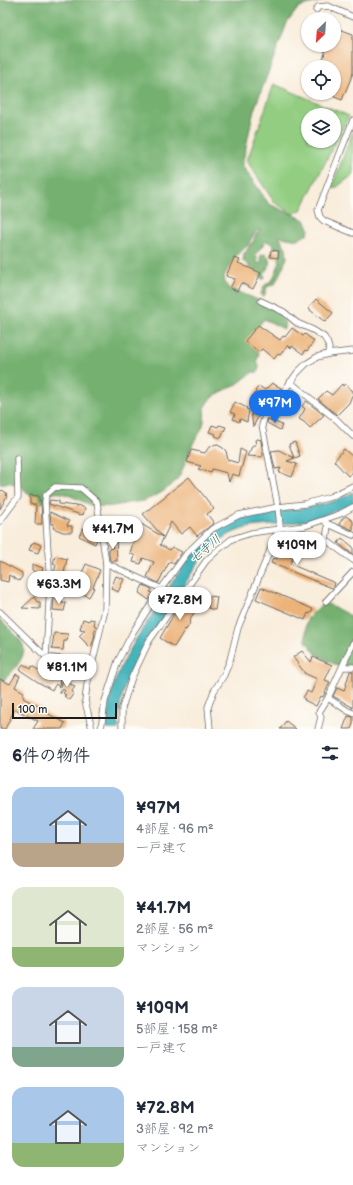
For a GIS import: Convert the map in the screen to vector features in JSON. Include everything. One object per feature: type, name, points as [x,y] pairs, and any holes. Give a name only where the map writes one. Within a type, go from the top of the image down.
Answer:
[{"type":"street","points":[[316,10],[318,7],[328,6],[353,17]]},
{"type":"street","points":[[353,120],[318,210],[324,222],[353,233]]},
{"type":"street","points":[[261,301],[284,312],[297,323],[324,337],[329,348],[328,354]]},
{"type":"street","points":[[210,729],[208,707],[214,691],[230,660],[238,628],[279,528],[278,509],[262,425],[265,416],[297,372],[306,364],[317,357],[353,351]]},
{"type":"street","points":[[290,382],[337,420],[353,436]]},
{"type":"street","points":[[0,521],[18,497],[17,458]]},
{"type":"street","points":[[101,729],[105,701],[118,661],[133,632],[164,590],[187,553],[212,529],[239,515],[305,504],[330,497],[353,486]]},
{"type":"street","points":[[46,657],[50,585],[45,502],[46,495],[55,487],[81,488],[97,502],[106,563],[105,610],[89,675],[85,702],[92,729]]},
{"type":"street","points":[[122,729],[122,708],[132,677],[149,641],[206,561],[232,539],[251,533],[279,528],[304,526],[323,521],[353,507]]},
{"type":"street","points":[[323,521],[328,525],[353,535]]},
{"type":"street","points":[[328,525],[326,540],[353,560]]},
{"type":"street","points":[[106,563],[164,590],[178,599]]},
{"type":"street","points":[[326,601],[353,572]]},
{"type":"street","points":[[0,612],[46,657],[74,661],[89,675]]},
{"type":"street","points":[[318,729],[321,717],[319,712],[328,698],[353,643]]},
{"type":"street","points":[[343,667],[353,667]]},
{"type":"street","points":[[328,698],[353,713]]},
{"type":"green space","points":[[0,0],[326,0],[299,7],[287,23],[254,110],[242,165],[269,204],[305,220],[309,227],[309,231],[299,239],[279,236],[286,248],[287,258],[275,284],[267,287],[264,297],[262,297],[261,294],[264,286],[273,279],[280,262],[281,251],[266,241],[255,255],[257,257],[257,263],[261,263],[261,255],[265,254],[268,256],[269,265],[264,274],[264,279],[249,268],[249,265],[243,261],[244,253],[261,229],[256,231],[247,246],[236,256],[224,276],[225,282],[229,289],[258,300],[278,313],[284,320],[284,329],[264,319],[246,342],[257,350],[259,354],[257,361],[259,367],[258,372],[253,372],[236,385],[217,394],[209,400],[204,408],[205,415],[203,426],[190,450],[178,478],[171,486],[162,492],[143,501],[114,506],[101,506],[91,505],[63,493],[54,493],[51,494],[43,503],[36,502],[23,488],[9,482],[0,484]]},
{"type":"green space","points":[[274,84],[301,96],[301,100],[312,100],[330,108],[301,108],[301,148],[333,148],[301,210],[293,214],[274,202],[247,161]]},
{"type":"green space","points":[[341,113],[349,116],[341,132]]},
{"type":"green space","points":[[353,131],[353,175],[334,189],[332,187]]},
{"type":"green space","points":[[328,604],[353,618],[353,665],[337,665],[332,663],[316,654],[306,641],[306,625],[308,618],[321,605]]},
{"type":"green space","points":[[0,619],[19,639],[24,650],[20,661],[0,684]]},
{"type":"water","name":"七寺川","points":[[353,492],[353,503],[314,519],[246,528],[225,537],[215,544],[206,553],[192,572],[173,604],[138,655],[124,687],[118,729],[107,729],[111,695],[126,656],[179,572],[189,558],[212,534],[225,525],[245,516],[306,508],[342,498]]},
{"type":"building","points":[[341,30],[353,34],[353,73],[342,100],[341,60],[322,60],[325,53],[341,52]]},
{"type":"building","points":[[271,250],[279,251],[278,258],[270,257]]},
{"type":"building","points":[[234,258],[240,260],[238,263],[261,273],[253,289],[241,283],[237,291],[230,288],[235,279],[226,276]]},
{"type":"building","points":[[316,299],[333,313],[325,322],[310,310],[309,307]]},
{"type":"building","points":[[258,325],[280,340],[283,336],[285,337],[292,328],[303,336],[305,334],[314,341],[303,354],[292,346],[291,348],[288,345],[280,355],[278,354],[274,359],[262,349],[259,352],[245,341]]},
{"type":"building","points":[[272,383],[281,388],[274,397],[272,395],[270,399],[267,397],[263,403],[259,399],[258,401],[255,401],[253,399],[256,392],[255,391],[259,386],[265,390]]},
{"type":"building","points":[[342,384],[343,386],[345,384],[353,391],[353,393],[349,403],[337,415],[318,399],[326,391],[332,395]]},
{"type":"building","points":[[306,401],[324,415],[310,428],[299,419],[305,409],[302,406]]},
{"type":"building","points":[[235,402],[249,410],[247,422],[240,419],[239,422],[233,419],[235,414],[230,412]]},
{"type":"building","points":[[251,411],[259,415],[253,427]]},
{"type":"building","points":[[268,419],[282,425],[280,430],[267,423]]},
{"type":"building","points":[[212,425],[226,427],[221,438],[215,436],[216,434],[209,432]]},
{"type":"building","points":[[255,440],[261,440],[262,457],[247,456],[253,445],[256,445]]},
{"type":"building","points":[[295,442],[300,456],[287,461],[297,464],[292,477],[279,472],[281,468],[275,469],[271,451],[279,450],[294,458],[289,444]]},
{"type":"building","points":[[216,444],[226,451],[228,460],[238,463],[240,449],[246,452],[239,476],[232,474],[229,482],[227,473],[212,469],[211,473],[198,469],[201,466],[187,462],[191,450],[205,453],[209,447]]},
{"type":"building","points":[[344,449],[353,457],[353,472],[348,476],[334,461]]},
{"type":"building","points":[[189,477],[214,509],[207,514],[214,523],[197,536],[190,527],[181,534],[171,522],[160,545],[170,550],[172,547],[182,552],[174,564],[170,561],[158,583],[147,577],[154,562],[143,558],[141,564],[133,562],[135,556],[130,553],[134,540],[122,533],[131,518],[163,537],[143,514]]},
{"type":"building","points":[[2,490],[7,493],[7,496],[0,509],[0,492]]},
{"type":"building","points":[[30,495],[39,496],[39,501],[41,500],[42,524],[35,524],[36,505],[30,504]]},
{"type":"building","points":[[50,500],[59,501],[59,504],[77,505],[85,508],[83,515],[49,504]]},
{"type":"building","points":[[50,512],[69,521],[67,526],[72,526],[72,532],[63,532],[53,528],[54,524],[51,524]]},
{"type":"building","points":[[346,516],[353,521],[353,530],[339,524]]},
{"type":"building","points":[[91,523],[96,525],[98,537],[95,544],[79,536],[83,528],[88,530]]},
{"type":"building","points":[[116,537],[117,561],[112,561],[110,560],[109,555],[109,549],[113,548],[110,539]]},
{"type":"building","points":[[342,538],[353,547],[353,555],[338,543]]},
{"type":"building","points":[[34,542],[41,545],[38,553],[29,550]]},
{"type":"building","points":[[284,543],[297,549],[290,564],[335,583],[334,586],[332,588],[271,563],[273,558],[277,559]]},
{"type":"building","points":[[55,556],[67,559],[64,573],[80,578],[86,564],[100,570],[93,587],[94,588],[89,597],[81,593],[83,588],[57,582],[59,574],[54,573],[56,565],[53,564]]},
{"type":"building","points":[[0,561],[22,573],[22,577],[19,581],[9,575],[8,582],[0,580]]},
{"type":"building","points":[[32,564],[43,568],[39,580],[42,580],[42,590],[30,589],[31,581],[34,582],[35,572],[32,570]]},
{"type":"building","points":[[116,576],[124,579],[118,592],[111,588]]},
{"type":"building","points":[[143,585],[152,589],[149,600],[139,593]]},
{"type":"building","points":[[261,587],[313,609],[310,614],[308,613],[305,620],[256,599]]},
{"type":"building","points":[[187,595],[198,605],[186,630],[185,629],[174,647],[160,638]]},
{"type":"building","points":[[210,596],[217,597],[215,610],[208,608]]},
{"type":"building","points":[[34,597],[37,602],[40,602],[40,609],[22,608]]},
{"type":"building","points":[[54,598],[62,600],[61,603],[66,603],[64,611],[53,610]]},
{"type":"building","points":[[83,619],[89,621],[90,619],[95,620],[95,634],[90,647],[79,636],[85,630],[80,629]]},
{"type":"building","points":[[54,633],[68,634],[67,641],[64,641],[63,650],[52,649]]},
{"type":"building","points":[[302,651],[311,662],[313,657],[332,665],[325,680],[330,682],[323,697],[321,696],[316,706],[303,698],[307,691],[311,693],[317,679],[304,673],[293,657]]},
{"type":"building","points":[[23,664],[31,669],[32,666],[46,675],[48,672],[55,676],[60,664],[59,687],[56,684],[52,690],[38,682],[20,670]]},
{"type":"building","points":[[350,671],[353,671],[353,708],[333,696],[337,688],[344,691]]},
{"type":"building","points":[[16,674],[20,676],[15,687],[24,692],[22,695],[24,696],[23,698],[44,709],[43,711],[65,723],[62,729],[33,729],[38,721],[15,709],[5,729],[0,729],[0,679],[10,684]]},
{"type":"building","points":[[64,676],[70,680],[68,682],[75,687],[71,692],[74,693],[69,700],[64,696],[66,695],[63,693],[65,691],[63,689],[60,694],[59,693]]},
{"type":"building","points":[[348,716],[353,717],[353,724],[351,729],[343,729]]},
{"type":"building","points":[[286,721],[296,729],[280,729]]}]
